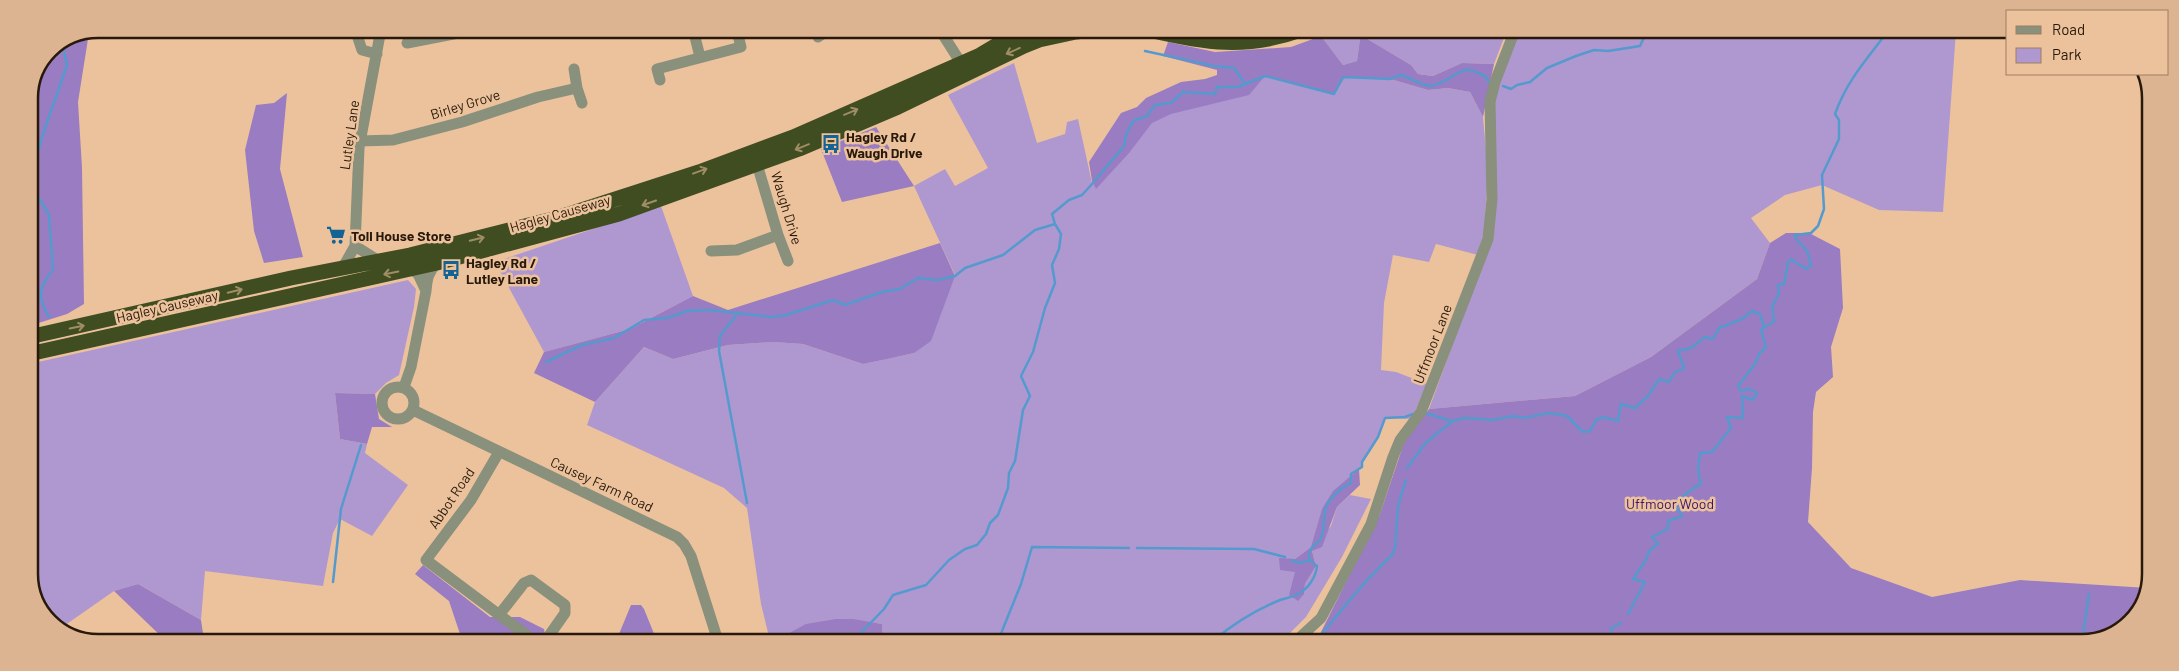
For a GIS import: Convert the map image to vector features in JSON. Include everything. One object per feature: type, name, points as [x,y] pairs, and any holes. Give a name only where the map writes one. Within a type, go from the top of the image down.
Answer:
[{"type":"highway","name":"Hagley Causeway","points":[[38,335],[379,261],[557,218],[698,172],[794,136],[962,63],[1000,38]]},
{"type":"highway","name":"Hagley Causeway","points":[[38,352],[437,263],[619,214],[758,164],[898,107],[1024,46],[1049,38]]},
{"type":"highway","points":[[1181,38],[1234,44],[1265,41],[1275,38]]},
{"type":"street","points":[[358,38],[362,50],[377,54]]},
{"type":"street","name":"Lutley Lane","points":[[342,269],[355,246],[360,141],[380,38]]},
{"type":"street","points":[[407,43],[433,38]]},
{"type":"street","points":[[695,38],[700,57]]},
{"type":"street","points":[[660,80],[657,69],[741,47],[739,38]]},
{"type":"street","points":[[945,38],[962,63]]},
{"type":"street","name":"Uffmoor Lane","points":[[1304,634],[1321,618],[1371,524],[1393,456],[1400,440],[1421,412],[1488,238],[1492,199],[1490,102],[1495,82],[1512,38]]},
{"type":"street","points":[[574,69],[577,88],[582,102]]},
{"type":"street","name":"Birley Grove","points":[[360,141],[393,140],[462,122],[538,97],[577,88]]},
{"type":"street","name":"Waugh Drive","points":[[758,164],[778,235],[788,261]]},
{"type":"street","points":[[712,251],[737,250],[778,235]]},
{"type":"street","points":[[355,246],[379,261]]},
{"type":"street","points":[[404,387],[417,341],[428,276],[431,269],[437,263]]},
{"type":"street","points":[[411,269],[418,274],[426,291]]},
{"type":"street","points":[[392,387],[407,388],[413,395],[415,405],[413,410],[404,418],[389,417],[383,408],[382,402],[386,391],[392,387]]},
{"type":"street","name":"Causey Farm Road","points":[[413,410],[677,538],[684,544],[691,556],[716,634]]},
{"type":"street","name":"Abbot Road","points":[[499,452],[471,500],[426,560],[499,615]]},
{"type":"street","points":[[525,634],[499,615],[524,583],[531,580],[565,605],[565,613],[550,634]]},
{"type":"green space","points":[[1316,38],[1323,38],[1343,65],[1357,61],[1360,39],[1366,38],[1411,65],[1418,74],[1433,76],[1462,63],[1494,64],[1483,117],[1470,92],[1448,88],[1428,90],[1390,79],[1345,77],[1334,94],[1265,76],[1249,95],[1171,114],[1152,123],[1129,153],[1096,189],[1092,181],[1089,162],[1121,113],[1137,107],[1146,98],[1181,82],[1205,79],[1217,75],[1217,70],[1163,56],[1168,42],[1215,52],[1291,47]]},
{"type":"green space","points":[[1323,38],[1362,38],[1360,39],[1357,61],[1343,65]]},
{"type":"green space","points":[[1366,38],[1504,38],[1494,64],[1462,63],[1433,76],[1418,74],[1411,65]]},
{"type":"green space","points":[[1516,38],[1955,38],[1943,212],[1879,210],[1822,185],[1785,195],[1751,218],[1770,243],[1757,279],[1651,357],[1575,396],[1429,409],[1491,239],[1493,110],[1497,86]]},
{"type":"green space","points":[[88,39],[78,102],[82,168],[84,304],[67,314],[38,323],[38,97],[42,74],[55,55],[74,42]]},
{"type":"green space","points":[[1014,63],[1037,143],[1065,134],[1067,122],[1078,119],[1092,183],[1109,163],[1133,121],[1265,76],[1334,94],[1344,77],[1390,79],[1428,90],[1448,88],[1470,92],[1483,117],[1488,173],[1484,234],[1478,255],[1436,244],[1429,262],[1393,255],[1384,303],[1381,370],[1396,372],[1427,384],[1412,419],[1385,418],[1378,437],[1362,462],[1362,467],[1354,471],[1311,547],[1295,559],[1295,572],[1304,594],[1305,584],[1316,566],[1312,551],[1331,526],[1337,507],[1350,495],[1371,499],[1342,557],[1306,617],[1289,634],[883,634],[882,624],[839,620],[814,624],[786,634],[768,634],[761,604],[747,508],[724,488],[587,425],[595,402],[644,347],[673,359],[728,345],[773,342],[803,344],[863,364],[914,353],[955,275],[914,186],[945,169],[955,186],[988,168],[948,95]]},
{"type":"green space","points":[[287,93],[280,169],[303,257],[264,263],[254,231],[245,150],[256,105],[274,103]]},
{"type":"green space","points":[[876,127],[914,186],[842,202],[821,149]]},
{"type":"green space","points":[[661,206],[693,296],[630,329],[544,352],[495,262]]},
{"type":"green space","name":"Uffmoor Wood","points":[[1786,233],[1809,233],[1840,249],[1843,308],[1831,347],[1833,377],[1816,392],[1813,412],[1812,468],[1808,522],[1851,568],[1932,597],[2020,580],[2139,587],[2127,613],[2108,627],[2082,634],[1320,634],[1380,514],[1404,443],[1429,409],[1575,396],[1651,357],[1757,279],[1770,243]]},
{"type":"green space","points":[[940,243],[955,276],[931,341],[914,353],[863,364],[803,344],[773,342],[728,345],[673,359],[644,347],[595,402],[534,373],[544,352],[630,329],[693,296],[728,310]]},
{"type":"green space","points":[[408,280],[416,289],[414,307],[399,375],[386,383],[375,394],[335,393],[340,439],[367,444],[365,453],[408,485],[372,536],[340,519],[333,533],[323,586],[205,571],[201,620],[138,584],[114,591],[66,624],[50,610],[41,593],[38,578],[38,362]]},
{"type":"green space","points":[[335,393],[375,394],[379,419],[392,427],[372,427],[367,444],[340,439]]},
{"type":"green space","points":[[1359,469],[1360,485],[1337,507],[1322,547],[1312,551],[1316,566],[1305,584],[1304,594],[1298,601],[1289,595],[1295,572],[1280,570],[1279,558],[1295,559],[1311,547],[1322,509],[1333,491]]},
{"type":"green space","points":[[423,565],[490,617],[520,617],[544,629],[545,634],[460,634],[449,601],[415,574]]},
{"type":"green space","points":[[138,584],[201,620],[203,634],[159,634],[114,591]]},
{"type":"green space","points":[[631,605],[641,605],[654,634],[619,634]]},
{"type":"green space","points":[[836,619],[853,619],[882,624],[883,634],[787,634],[806,624]]},
{"type":"waterway","points":[[1503,86],[1511,89],[1517,85],[1530,82],[1547,68],[1594,50],[1608,51],[1640,46],[1644,38]]},
{"type":"waterway","points":[[1407,468],[1424,445],[1435,435],[1453,421],[1465,418],[1493,420],[1513,416],[1524,418],[1548,413],[1567,416],[1583,432],[1590,431],[1596,420],[1603,417],[1618,421],[1621,404],[1635,408],[1648,396],[1659,379],[1669,382],[1674,373],[1684,368],[1678,351],[1691,348],[1705,337],[1713,339],[1719,328],[1742,319],[1752,311],[1760,314],[1764,327],[1774,322],[1772,307],[1779,293],[1778,285],[1784,284],[1788,263],[1791,259],[1806,269],[1811,265],[1807,251],[1796,239],[1795,235],[1811,233],[1818,226],[1824,209],[1822,175],[1839,139],[1839,120],[1835,114],[1845,91],[1883,38]]},
{"type":"waterway","points":[[38,153],[67,65],[63,49]]},
{"type":"waterway","points":[[1145,51],[1214,66],[1234,68],[1245,84]]},
{"type":"waterway","points":[[860,634],[884,609],[893,595],[926,585],[949,560],[965,549],[977,545],[986,534],[990,523],[998,515],[1008,488],[1009,473],[1015,461],[1023,410],[1030,396],[1021,376],[1033,352],[1045,308],[1055,283],[1052,265],[1059,249],[1061,234],[1052,214],[1069,200],[1082,195],[1092,184],[1124,146],[1126,135],[1133,121],[1147,116],[1155,105],[1171,103],[1183,92],[1215,94],[1217,87],[1238,87],[1265,76],[1334,94],[1343,77],[1390,79],[1401,75],[1431,86],[1468,70],[1485,76],[1489,82]]},
{"type":"waterway","points":[[38,196],[49,215],[53,270],[44,282],[41,298],[49,317]]},
{"type":"waterway","points":[[546,362],[582,345],[614,338],[644,320],[667,318],[687,311],[709,310],[772,317],[786,315],[833,300],[845,305],[882,292],[900,289],[918,278],[938,280],[955,276],[965,268],[1003,255],[1035,230],[1055,224]]},
{"type":"waterway","points":[[737,314],[720,336],[719,351],[747,503]]},
{"type":"waterway","points":[[1628,614],[1645,582],[1633,579],[1645,562],[1649,551],[1658,544],[1652,537],[1668,529],[1668,521],[1682,516],[1674,502],[1701,484],[1698,470],[1700,453],[1712,452],[1731,428],[1727,417],[1743,418],[1742,396],[1753,400],[1757,393],[1749,389],[1741,391],[1738,386],[1755,364],[1759,354],[1766,347],[1761,330],[1764,327]]},
{"type":"waterway","points":[[1425,413],[1452,421]]},
{"type":"waterway","points":[[1222,634],[1254,613],[1280,600],[1296,595],[1308,586],[1317,566],[1310,560],[1309,554],[1321,538],[1328,503],[1339,491],[1351,483],[1351,474],[1362,467],[1362,462],[1378,437],[1385,418],[1405,417],[1413,414]]},
{"type":"waterway","points":[[333,582],[341,509],[361,445]]},
{"type":"waterway","points":[[1322,634],[1362,586],[1392,555],[1395,549],[1398,506],[1406,480]]},
{"type":"waterway","points":[[1001,634],[1021,584],[1032,547],[1129,548]]},
{"type":"waterway","points":[[1137,548],[1254,549],[1285,557]]},
{"type":"waterway","points":[[1291,560],[1300,563],[1310,560]]},
{"type":"waterway","points":[[2083,634],[2089,594]]},
{"type":"waterway","points":[[1612,634],[1611,628],[1621,623]]},
{"type":"place","name":"Hagley Rd / Waugh Drive","points":[[831,144]]},
{"type":"place","name":"Toll House Store","points":[[336,235]]},
{"type":"place","name":"Hagley Rd / Lutley Lane","points":[[451,270]]}]
